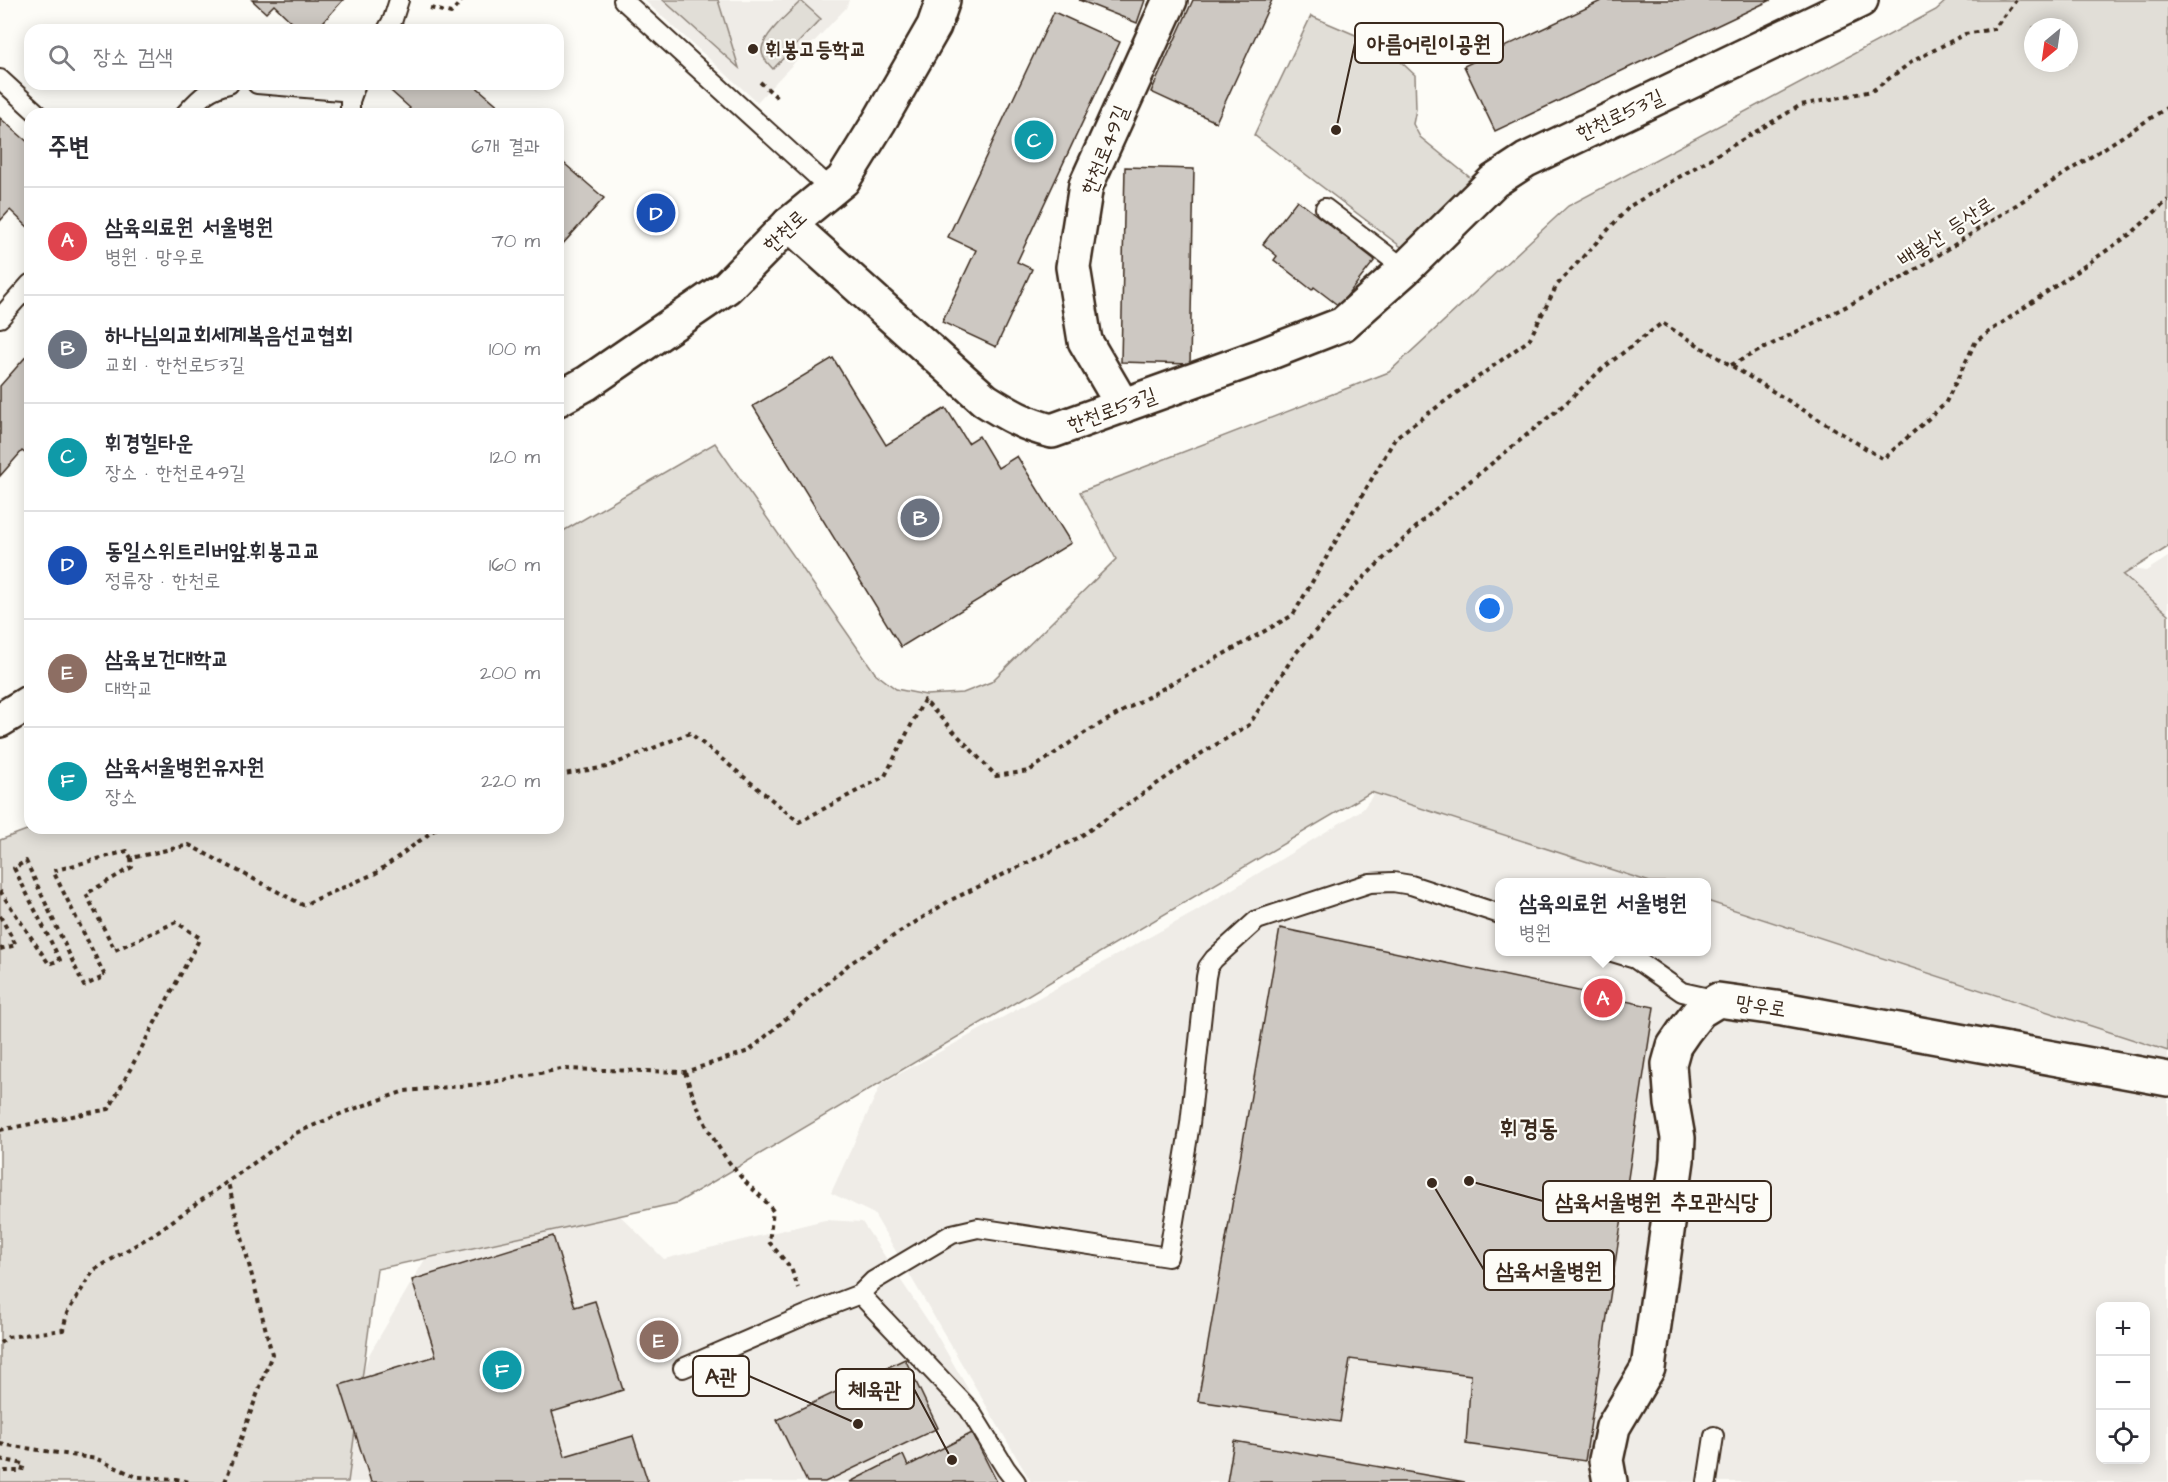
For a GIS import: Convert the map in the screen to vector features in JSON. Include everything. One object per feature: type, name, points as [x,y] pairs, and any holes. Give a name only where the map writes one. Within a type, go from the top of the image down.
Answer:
[{"type":"street","name":"한천로","points":[[564,396],[588,383],[727,287],[789,224],[843,180],[934,26],[943,0]]},
{"type":"street","name":"한천로49길","points":[[1123,406],[1085,341],[1073,267],[1086,185],[1170,0]]},
{"type":"street","name":"한천로53길","points":[[789,224],[985,400],[1033,427],[1052,431],[1343,324],[1405,269],[1494,181],[1526,160],[1818,9],[1861,0]]},
{"type":"street","points":[[0,720],[24,706]]},
{"type":"street","name":"망우로","points":[[1610,1482],[1606,1460],[1613,1427],[1648,1368],[1677,1160],[1678,1138],[1672,1104],[1669,1064],[1674,1046],[1700,1011],[1719,1000],[1782,1009],[2168,1079]]},
{"type":"lane","points":[[390,24],[399,0]]},
{"type":"lane","points":[[623,0],[832,190]]},
{"type":"lane","points":[[0,80],[31,108]]},
{"type":"lane","points":[[191,108],[210,90]]},
{"type":"lane","points":[[350,108],[353,90]]},
{"type":"lane","points":[[1325,208],[1405,269]]},
{"type":"lane","points":[[0,318],[24,291]]},
{"type":"lane","points":[[683,1368],[807,1314],[860,1294],[873,1281],[945,1237],[963,1230],[978,1228],[1168,1257],[1190,1124],[1206,977],[1214,959],[1257,920],[1370,883],[1393,882],[1411,885],[1495,912]]},
{"type":"lane","points":[[1626,956],[1635,959],[1682,992],[1719,1000]]},
{"type":"lane","points":[[860,1294],[969,1409],[1016,1482]]},
{"type":"lane","points":[[1707,1482],[1714,1436]]},
{"type":"path","points":[[430,8],[451,13],[462,0]]},
{"type":"path","points":[[564,774],[607,767],[690,733],[799,822],[885,776],[924,700],[996,776],[1029,771],[1086,732],[1293,615],[1396,437],[1529,340],[1557,285],[1630,206],[1801,105],[1872,91],[1912,61],[1965,34],[1994,29],[2016,0]]},
{"type":"path","points":[[760,82],[779,99]]},
{"type":"path","name":"배봉산 등산로","points":[[1731,365],[1906,276],[2168,107]]},
{"type":"path","points":[[0,1343],[8,1337],[63,1330],[67,1312],[94,1270],[154,1234],[296,1133],[345,1112],[405,1091],[482,1084],[561,1069],[685,1072],[750,1051],[849,964],[948,901],[1078,838],[1202,753],[1249,725],[1295,654],[1357,584],[1432,512],[1566,403],[1603,368],[1662,323],[1883,459],[1945,404],[1976,341],[2132,233],[2168,200]]},
{"type":"path","points":[[131,858],[189,845],[303,905],[376,873],[429,834]]},
{"type":"path","points":[[0,891],[49,964],[60,960],[14,868],[26,861],[84,986],[105,976],[53,871],[127,851],[132,867],[86,894],[115,950],[176,922],[200,938],[109,1109],[0,1130]]},
{"type":"path","points":[[0,916],[16,945],[0,949]]},
{"type":"path","points":[[685,1072],[696,1107],[719,1151],[743,1180],[763,1197],[773,1211],[769,1242],[791,1268],[807,1314]]},
{"type":"path","points":[[225,1482],[272,1354],[228,1183]]},
{"type":"path","points":[[0,1444],[97,1459],[137,1477],[190,1482]]},
{"type":"path","points":[[0,1459],[24,1464],[22,1471],[0,1471]]},
{"type":"shaded area","name":"휘봉고등학교","points":[[644,0],[849,0],[846,8],[757,102]]},
{"type":"shaded area","points":[[663,0],[718,0],[739,68]]},
{"type":"shaded area","points":[[1947,0],[2168,0],[2168,547],[2123,575],[2168,614],[2168,1051],[1711,902],[1711,878],[1638,878],[1371,792],[677,1203],[377,1269],[348,1482],[0,1482],[0,840],[24,831],[24,834],[564,834],[564,531],[715,443],[875,673],[896,689],[926,695],[963,693],[991,682],[1116,559],[1080,492],[1389,372],[1568,206],[1936,10]]},
{"type":"shaded area","points":[[801,1],[821,19],[773,69],[763,55],[764,43],[778,24]]},
{"type":"shaded area","points":[[1311,16],[1386,48],[1415,75],[1416,109],[1413,124],[1420,137],[1478,184],[1408,252],[1254,135]]},
{"type":"shaded area","points":[[1586,496],[2146,571],[2168,557],[2168,1482],[1031,1482],[874,1214],[831,1193],[881,1084],[1195,912],[1363,809]]},
{"type":"shaded area","points":[[585,1181],[664,1259],[825,1220],[862,1222],[932,1327],[1022,1482],[320,1482],[370,1353],[448,1220]]},
{"type":"building","points":[[252,0],[343,0],[321,24],[294,24],[274,5],[266,13]]},
{"type":"building","points":[[1079,0],[1145,0],[1137,23]]},
{"type":"building","points":[[1193,0],[1272,0],[1216,122],[1151,92]]},
{"type":"building","points":[[1603,0],[1771,0],[1495,131],[1464,66]]},
{"type":"building","points":[[1054,12],[1120,42],[1017,262],[1032,269],[996,347],[942,322],[976,250],[948,237]]},
{"type":"building","points":[[390,90],[480,90],[501,108],[410,108]]},
{"type":"building","points":[[0,118],[24,139],[24,223],[10,210],[0,221]]},
{"type":"building","points":[[564,163],[604,198],[564,243]]},
{"type":"building","points":[[1125,167],[1194,169],[1190,364],[1121,362]]},
{"type":"building","points":[[1297,200],[1375,260],[1339,306],[1314,287],[1312,290],[1274,260],[1277,256],[1263,244]]},
{"type":"building","points":[[833,358],[886,445],[946,408],[968,443],[979,436],[998,468],[1017,456],[1071,543],[901,647],[753,406]]},
{"type":"building","points":[[24,359],[24,452],[22,451],[0,476],[0,386]]},
{"type":"building","points":[[1280,928],[1654,1007],[1585,1461],[1466,1444],[1471,1375],[1350,1359],[1340,1422],[1198,1401]]},
{"type":"building","points":[[553,1236],[575,1307],[595,1301],[623,1390],[552,1412],[565,1456],[633,1436],[648,1482],[371,1482],[340,1385],[436,1356],[412,1280]]},
{"type":"building","points":[[905,1359],[938,1428],[825,1482],[807,1482],[777,1420]]},
{"type":"building","points":[[972,1433],[997,1482],[850,1482],[903,1455],[908,1466]]},
{"type":"building","points":[[1234,1441],[1465,1482],[1227,1482]]},
{"type":"place","name":"휘봉고등학교","points":[[753,49]]},
{"type":"place","name":"아름어린이공원","points":[[1336,130]]},
{"type":"place","name":"휘경힐타운","points":[[1034,140]]},
{"type":"place","name":"동일스위트리버앞.휘봉고교","points":[[656,213]]},
{"type":"place","name":"하나님의교회세계복음선교협회","points":[[920,518]]},
{"type":"place","name":"삼육의료원 서울병원","points":[[1603,998]]},
{"type":"place","name":"삼육서울병원 추모관식당","points":[[1469,1181]]},
{"type":"place","name":"삼육서울병원","points":[[1432,1183]]},
{"type":"place","name":"삼육보건대학교","points":[[659,1340]]},
{"type":"place","name":"삼육서울병원유자원","points":[[502,1370]]},
{"type":"place","name":"A관","points":[[858,1424]]},
{"type":"place","name":"체육관","points":[[952,1460]]},
{"type":"district","name":"휘경동","points":[[1529,1129]]}]
